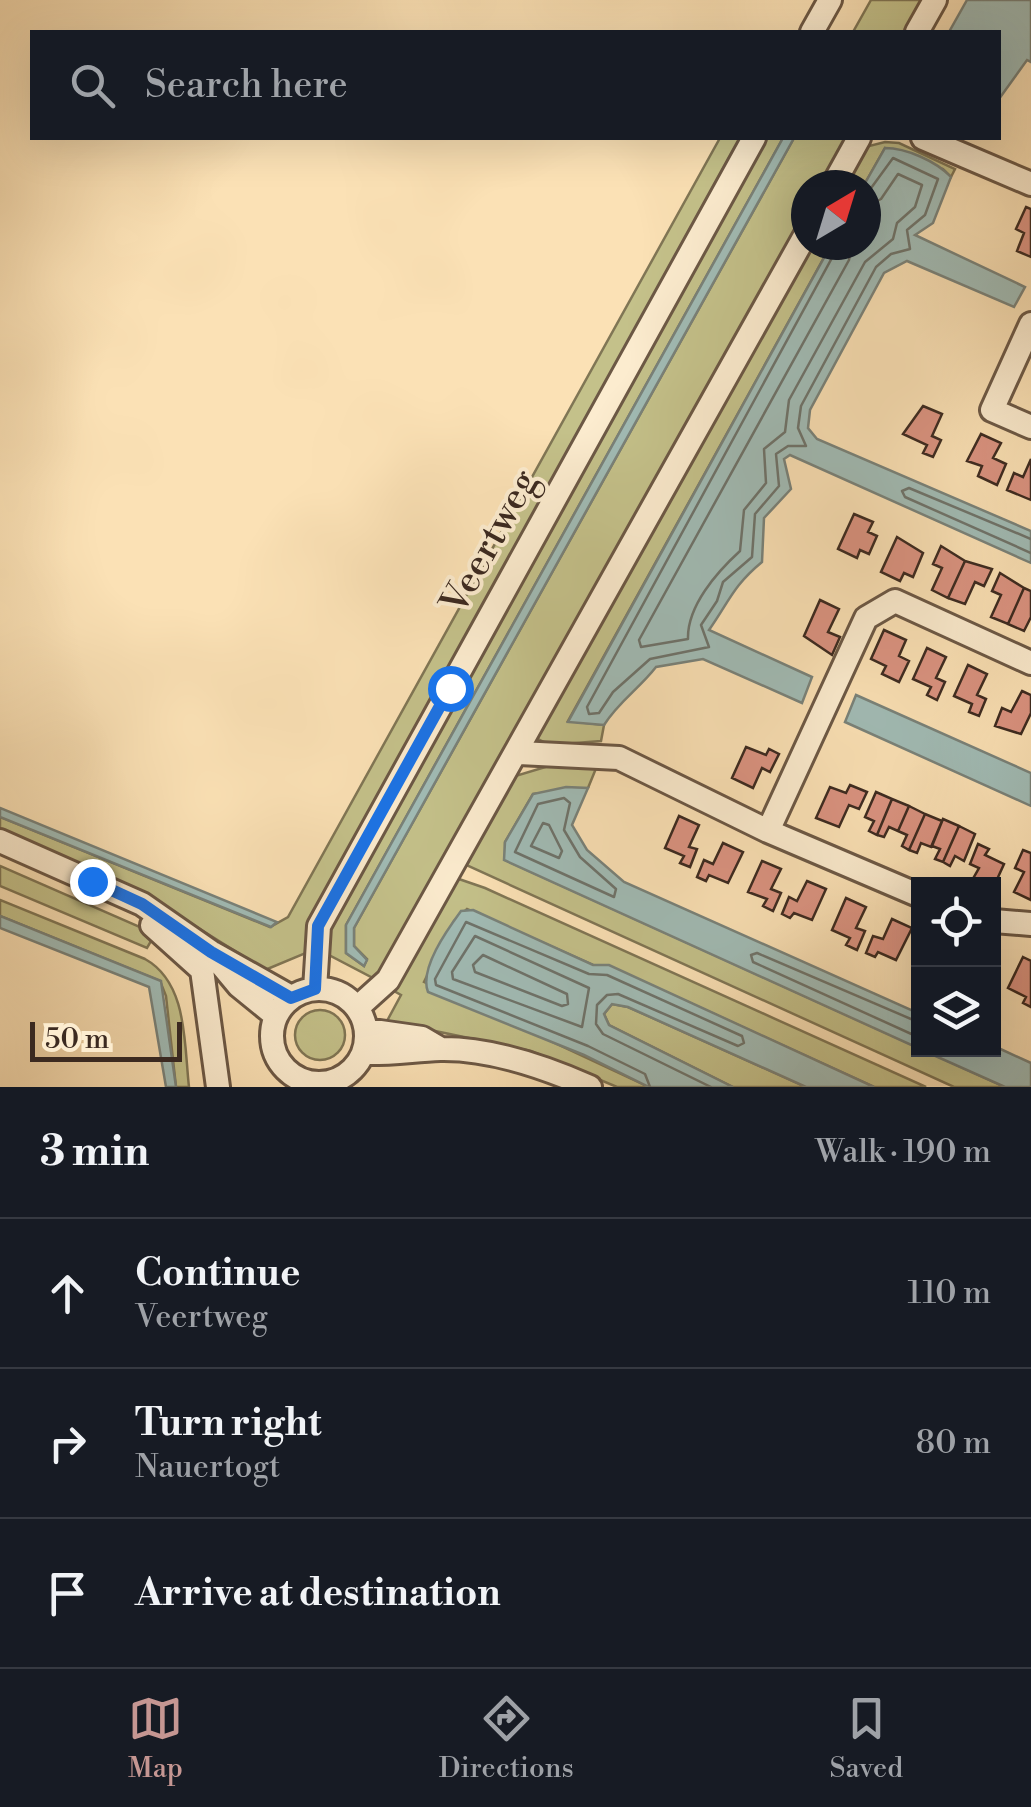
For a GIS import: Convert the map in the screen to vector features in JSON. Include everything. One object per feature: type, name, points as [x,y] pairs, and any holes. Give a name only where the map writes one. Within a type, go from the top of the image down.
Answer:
[{"type":"street","points":[[813,30],[830,0]]},
{"type":"street","points":[[919,30],[935,0]]},
{"type":"street","name":"Veertweg","points":[[315,989],[318,926],[753,140]]},
{"type":"street","points":[[841,170],[858,140]]},
{"type":"street","points":[[928,140],[1031,184]]},
{"type":"street","points":[[362,1031],[339,993],[315,989],[284,1007],[273,1048],[282,1078],[306,1084],[340,1078],[450,867],[519,753],[792,260]]},
{"type":"street","points":[[1031,324],[992,410],[1031,427]]},
{"type":"street","points":[[768,831],[866,618],[894,601],[1031,663]]},
{"type":"street","points":[[519,753],[619,758],[768,831],[911,892]]},
{"type":"street","points":[[0,841],[142,904],[284,1007]]},
{"type":"street","points":[[142,904],[153,927],[202,970],[218,1087]]},
{"type":"street","points":[[1001,922],[1031,924]]},
{"type":"street","points":[[362,1031],[422,1038],[441,1049],[512,1060],[590,1087]]},
{"type":"shaded area","points":[[871,0],[925,0],[908,30],[854,30]]},
{"type":"shaded area","points":[[719,140],[739,140],[309,922],[306,953],[265,970],[157,902],[0,830],[0,817],[270,927],[288,917]]},
{"type":"shaded area","points":[[766,140],[782,140],[346,925],[346,953],[364,966],[367,959],[354,946],[354,928],[793,140],[848,140],[831,170],[791,170],[791,241],[375,979],[329,955],[331,927]]},
{"type":"shaded area","points":[[899,143],[955,169],[951,177],[943,169],[885,148],[873,170],[852,170],[865,147]]},
{"type":"shaded area","points":[[802,260],[823,260],[568,721],[604,725],[601,741],[550,745],[534,737]]},
{"type":"shaded area","points":[[599,761],[588,788],[533,794],[505,842],[505,860],[911,1044],[911,1057],[939,1057],[1005,1087],[954,1087],[464,864],[512,777],[562,762]]},
{"type":"shaded area","points":[[0,866],[154,936],[147,948],[0,886]]},
{"type":"shaded area","points":[[456,878],[926,1087],[874,1087],[609,966],[593,965],[467,909],[454,921],[424,982],[649,1087],[617,1087],[531,1051],[387,1021],[401,995],[394,991]]},
{"type":"shaded area","points":[[0,900],[145,959],[159,970],[169,983],[181,1016],[189,1087],[176,1087],[166,996],[160,981],[0,916]]},
{"type":"shaded area","points":[[612,1004],[628,1007],[806,1087],[733,1087],[609,1025],[604,1014]]},
{"type":"shaded area","points":[[320,1010],[338,1017],[345,1035],[338,1053],[320,1060],[302,1053],[295,1035],[302,1017]]},
{"type":"water","points":[[967,0],[1031,0],[1031,62],[1027,60],[1001,96],[1001,30],[950,30]]},
{"type":"water","points":[[782,140],[793,140],[354,928],[354,946],[367,960],[364,966],[346,953],[346,925]]},
{"type":"water","points":[[885,148],[920,156],[937,166],[951,177],[933,223],[915,235],[1025,287],[1014,307],[907,261],[884,273],[810,410],[808,428],[817,439],[1031,531],[1031,563],[790,455],[784,459],[791,489],[764,518],[762,562],[738,586],[709,630],[812,677],[802,703],[703,659],[656,667],[604,725],[568,722],[823,260],[881,260],[881,170],[873,170]]},
{"type":"water","points":[[856,695],[1031,773],[1031,806],[845,722]]},
{"type":"water","points":[[566,787],[588,788],[572,825],[587,850],[624,882],[911,1010],[911,1045],[504,860],[505,842],[533,794]]},
{"type":"water","points":[[0,808],[277,922],[271,927],[0,817]]},
{"type":"water","points":[[473,910],[593,965],[609,965],[874,1087],[806,1087],[628,1007],[612,1004],[604,1014],[609,1025],[733,1087],[649,1087],[584,1055],[428,992],[427,972],[436,950],[461,911]]},
{"type":"water","points":[[0,916],[161,981],[176,1087],[166,1087],[149,987],[0,928]]},
{"type":"water","points":[[1001,1049],[1031,1063],[1031,1087],[1005,1087],[938,1057],[1001,1057]]},
{"type":"building","points":[[1026,207],[1031,209],[1031,257],[1017,251],[1024,233],[1016,229]]},
{"type":"building","points":[[923,406],[942,414],[932,436],[941,440],[933,457],[923,453],[927,445],[903,434]]},
{"type":"building","points":[[981,434],[1001,443],[993,458],[1006,464],[997,485],[978,476],[982,466],[967,461]]},
{"type":"building","points":[[1031,459],[1031,500],[1007,490],[1014,473],[1023,477]]},
{"type":"building","points":[[854,514],[873,522],[868,532],[877,536],[869,554],[860,550],[857,558],[838,549]]},
{"type":"building","points":[[897,537],[923,553],[913,577],[904,573],[900,581],[881,572]]},
{"type":"building","points":[[941,546],[965,561],[948,598],[932,590],[942,568],[933,564]]},
{"type":"building","points":[[965,561],[992,569],[984,586],[975,582],[965,604],[948,598]]},
{"type":"building","points":[[1000,573],[1024,588],[1008,624],[991,617],[1001,595],[992,591]]},
{"type":"building","points":[[1024,588],[1031,591],[1031,617],[1024,631],[1008,624]]},
{"type":"building","points":[[820,600],[839,609],[828,632],[840,637],[832,655],[804,636]]},
{"type":"building","points":[[884,630],[906,640],[899,656],[909,661],[899,682],[882,674],[886,666],[871,659]]},
{"type":"building","points":[[927,648],[946,657],[936,678],[945,682],[937,700],[927,695],[931,687],[913,679]]},
{"type":"building","points":[[968,665],[987,674],[977,695],[986,699],[979,716],[969,712],[972,704],[954,696]]},
{"type":"building","points":[[1022,691],[1031,695],[1031,713],[1021,734],[995,726],[1002,708],[1011,712]]},
{"type":"building","points":[[746,747],[766,755],[769,749],[779,754],[770,772],[762,768],[753,788],[732,778]]},
{"type":"building","points":[[850,785],[867,792],[859,809],[849,805],[839,827],[816,818],[830,787],[846,793]]},
{"type":"building","points":[[876,792],[892,799],[877,835],[869,831],[874,821],[865,817]]},
{"type":"building","points":[[892,799],[909,806],[898,831],[889,827],[884,837],[877,835]]},
{"type":"building","points":[[909,806],[925,814],[909,850],[902,846],[907,835],[898,831]]},
{"type":"building","points":[[925,814],[942,821],[931,847],[921,843],[917,853],[909,850]]},
{"type":"building","points":[[679,816],[699,825],[689,847],[697,849],[690,867],[680,863],[684,856],[665,848]]},
{"type":"building","points":[[943,819],[959,826],[943,862],[935,859],[940,849],[932,846]]},
{"type":"building","points":[[959,826],[975,834],[964,861],[955,856],[950,866],[943,862]]},
{"type":"building","points":[[723,843],[743,852],[728,883],[709,875],[706,881],[697,877],[704,860],[713,864]]},
{"type":"building","points":[[978,844],[989,849],[985,855],[1004,864],[998,877],[974,877],[979,868],[970,864]]},
{"type":"building","points":[[1023,850],[1031,853],[1031,900],[1014,892],[1024,872],[1015,868]]},
{"type":"building","points":[[762,861],[781,869],[771,889],[781,893],[773,911],[763,906],[767,899],[748,892]]},
{"type":"building","points":[[807,881],[826,889],[812,920],[794,913],[790,918],[782,914],[789,897],[797,901]]},
{"type":"building","points":[[846,898],[866,907],[856,928],[865,931],[857,950],[846,945],[850,938],[832,930]]},
{"type":"building","points":[[892,919],[911,928],[896,960],[878,952],[875,957],[866,953],[873,936],[883,939]]},
{"type":"building","points":[[1023,957],[1031,961],[1031,1007],[1023,1003],[1026,997],[1008,988]]},
{"type":"route","points":[[92,881],[166,918],[211,952],[245,968],[291,998],[315,989],[318,926],[450,688]]}]
